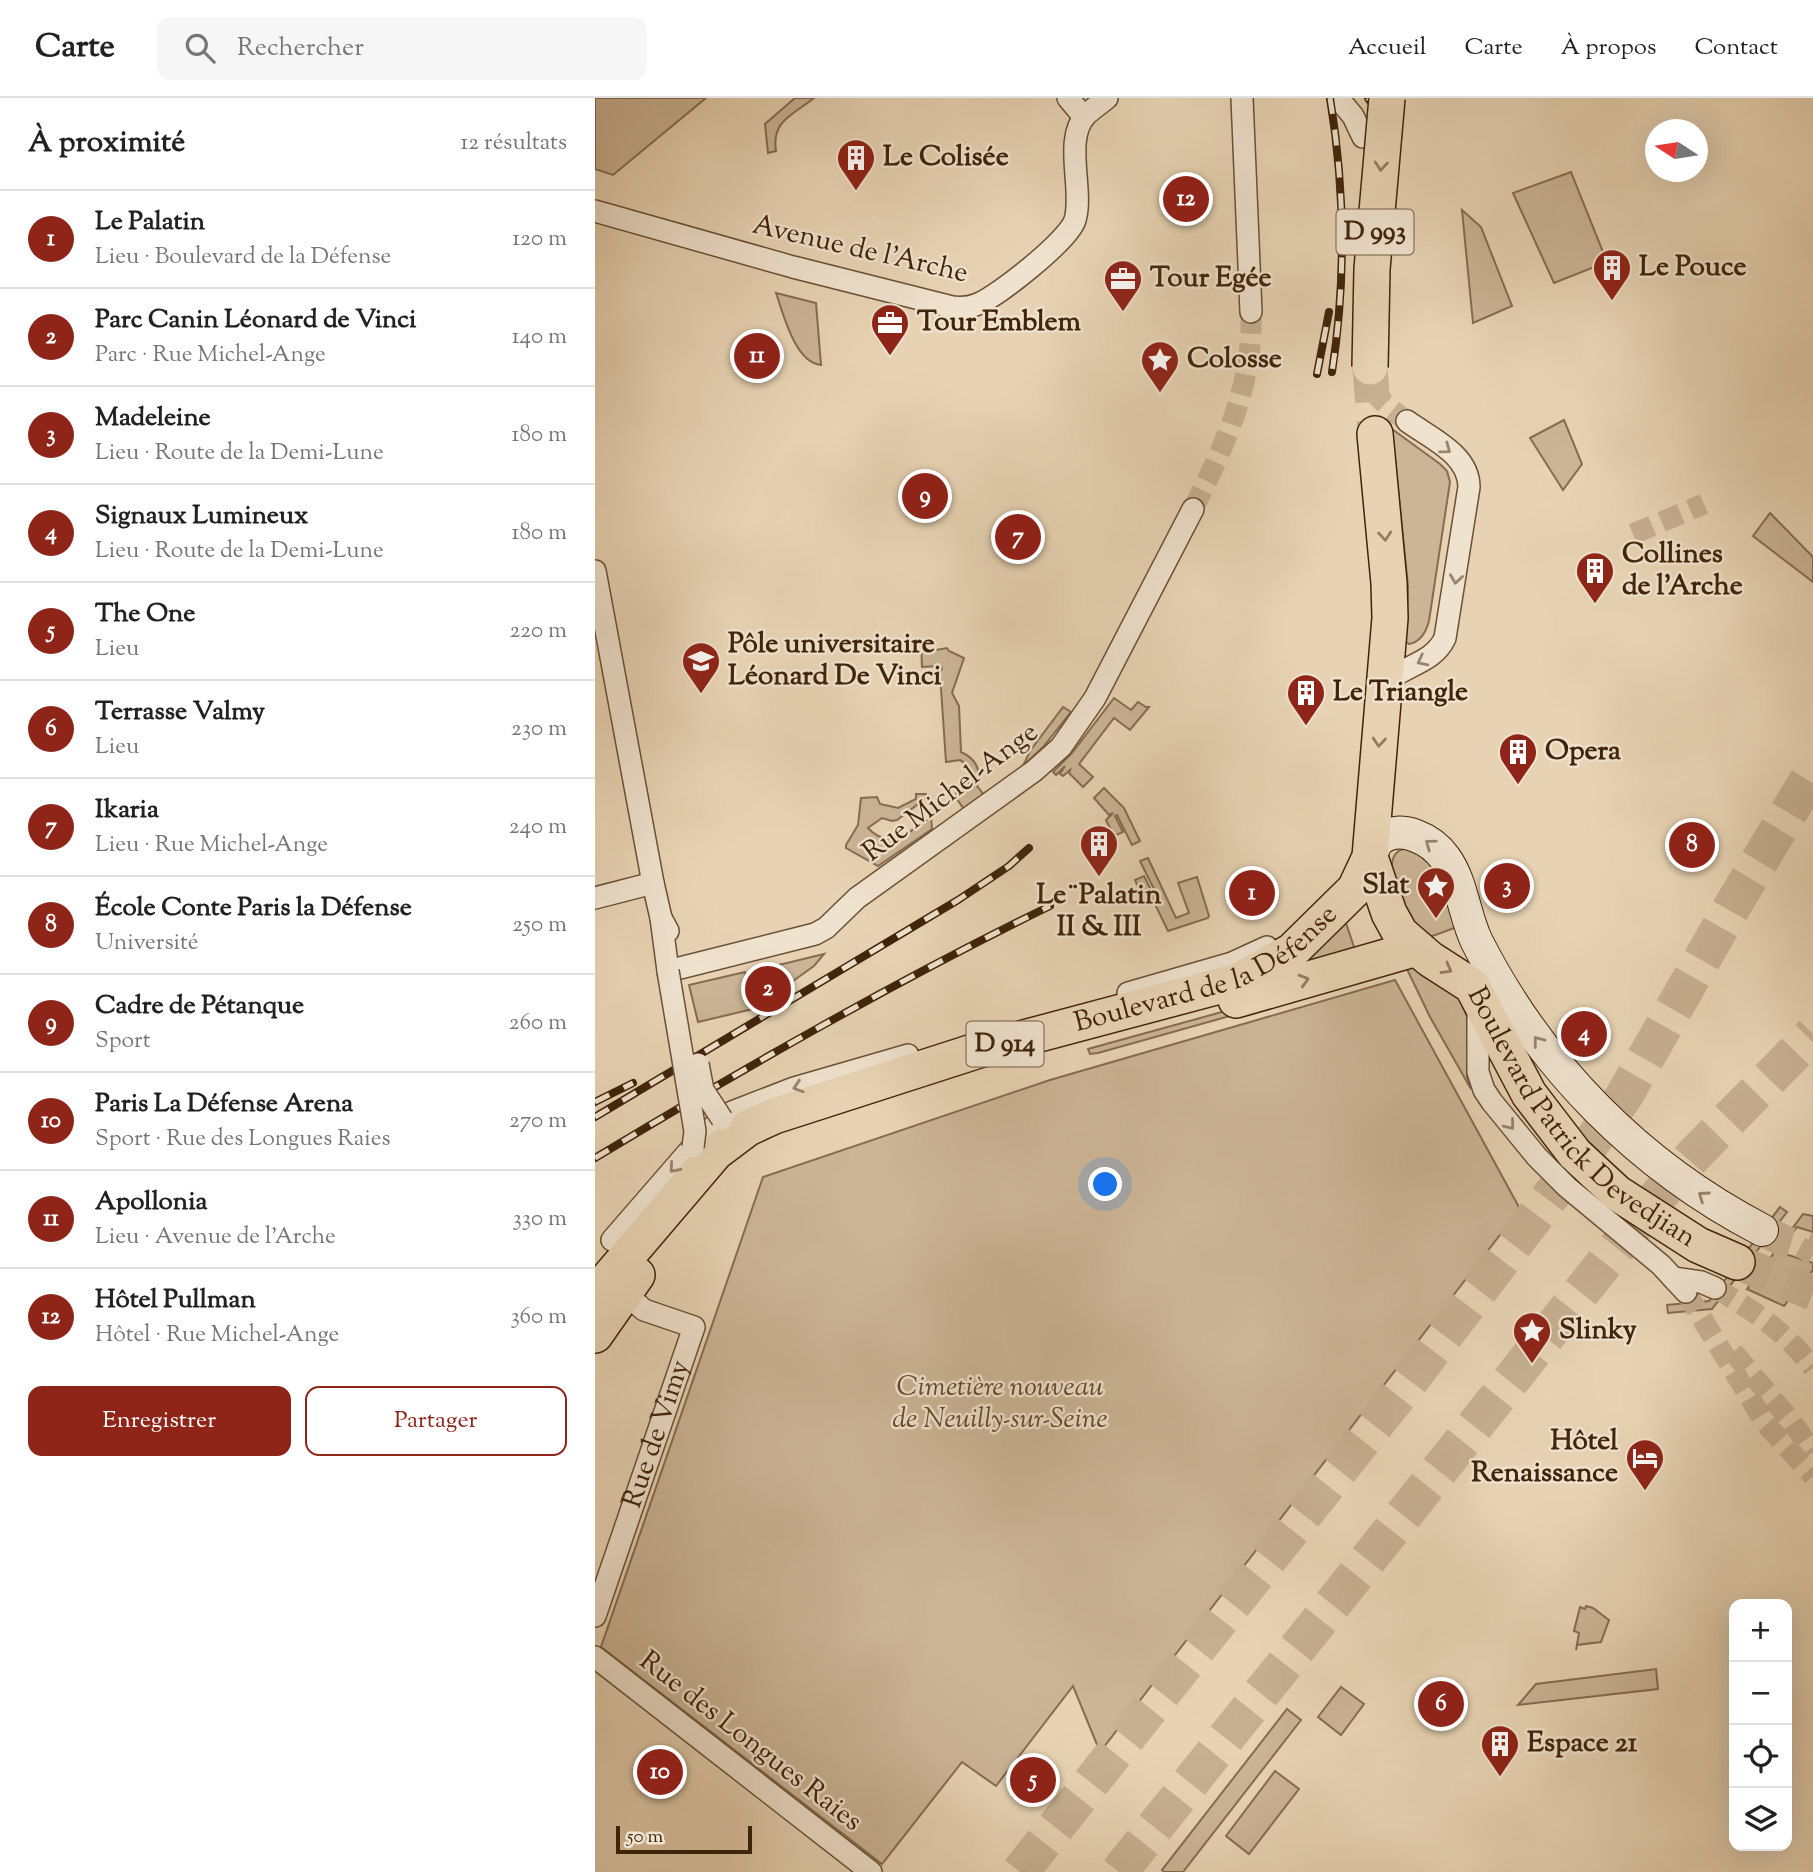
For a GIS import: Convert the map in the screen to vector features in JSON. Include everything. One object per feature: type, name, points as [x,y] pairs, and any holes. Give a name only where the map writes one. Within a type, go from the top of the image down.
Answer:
[{"type":"main road","name":"D 993","points":[[1370,367],[1372,269],[1387,98]]},
{"type":"main road","name":"Boulevard de la Défense","points":[[604,1276],[716,1152],[748,1128],[774,1116],[979,1050],[1238,981],[1292,951],[1355,889],[1370,857],[1388,649],[1389,583],[1375,434]]},
{"type":"main road","name":"Boulevard Patrick Devedjian","points":[[1370,857],[1389,913],[1400,933],[1430,959],[1464,979],[1478,993],[1529,1094],[1575,1154],[1617,1194],[1698,1245],[1737,1262]]},
{"type":"main road","points":[[595,1335],[604,1276],[661,1243],[743,1152],[781,1131],[895,1095],[1417,948]]},
{"type":"street","points":[[1068,98],[1084,117],[1107,98]]},
{"type":"street","points":[[1242,98],[1251,312]]},
{"type":"street","points":[[1338,98],[1353,116],[1363,137]]},
{"type":"street","name":"Avenue de l'Arche","points":[[595,211],[830,276],[952,307],[967,307],[983,302],[997,292],[1057,245],[1072,227],[1077,205],[1076,141],[1084,117]]},
{"type":"street","points":[[1384,684],[1393,675],[1433,656],[1445,638],[1469,487],[1469,477],[1462,461],[1407,421]]},
{"type":"street","name":"Rue Michel-Ange","points":[[674,970],[808,937],[821,931],[857,898],[1041,765],[1061,747],[1105,682],[1193,509]]},
{"type":"street","points":[[595,571],[661,919],[703,1090],[722,1119]]},
{"type":"street","points":[[1370,857],[1377,842],[1392,834],[1407,834],[1431,843],[1445,857],[1454,873],[1477,942],[1536,1041],[1619,1133],[1709,1200],[1762,1230]]},
{"type":"street","points":[[595,898],[653,883]]},
{"type":"street","points":[[604,1276],[693,1147],[732,1112],[794,1088],[1232,964],[1267,947],[1298,926],[1325,916]]},
{"type":"street","points":[[674,970],[695,1131],[693,1147]]},
{"type":"street","points":[[1478,993],[1478,1072],[1488,1096],[1509,1125],[1567,1187],[1661,1265],[1679,1285],[1701,1282],[1715,1288]]},
{"type":"street","name":"Rue de Vimy","points":[[595,1616],[694,1327],[644,1310],[604,1276]]},
{"type":"street","name":"Rue des Longues Raies","points":[[595,1657],[871,1872]]},
{"type":"green space","points":[[595,98],[706,98],[613,175],[595,169]]},
{"type":"green space","points":[[795,98],[814,98],[785,120],[777,132],[776,151],[768,153],[765,124]]},
{"type":"green space","points":[[1571,172],[1607,262],[1554,283],[1513,193]]},
{"type":"green space","points":[[1462,210],[1481,227],[1512,306],[1473,323]]},
{"type":"green space","points":[[776,293],[816,303],[821,365],[804,356],[797,347]]},
{"type":"green space","points":[[1564,420],[1582,464],[1563,490],[1530,438]]},
{"type":"green space","points":[[1392,429],[1440,464],[1447,471],[1450,482],[1429,621],[1422,636],[1409,644],[1406,642],[1408,586]]},
{"type":"green space","points":[[945,482],[949,492],[905,510],[901,500]]},
{"type":"green space","points":[[1770,513],[1813,557],[1813,582],[1753,536]]},
{"type":"green space","points":[[921,641],[929,642],[936,650],[947,648],[964,658],[952,693],[959,706],[961,752],[977,766],[977,786],[984,795],[964,809],[956,798],[956,792],[968,785],[970,771],[960,760],[946,762],[940,674],[942,668],[922,667]]},
{"type":"green space","points":[[1114,698],[1131,710],[1138,702],[1149,707],[1130,730],[1114,718],[1079,764],[1093,777],[1083,787],[1069,773],[1070,770],[1063,776],[1060,774],[1065,766],[1056,775],[1053,772],[1072,753]]},
{"type":"green space","points":[[1063,707],[1071,712],[1043,747],[1023,766],[1030,751]]},
{"type":"green space","points":[[1104,788],[1124,808],[1140,841],[1132,845],[1117,815],[1115,816],[1123,832],[1114,836],[1106,820],[1113,813],[1109,815],[1094,798]]},
{"type":"green space","points":[[916,794],[926,794],[926,798],[897,820],[882,818],[868,828],[876,835],[892,838],[908,833],[931,817],[932,829],[878,866],[846,848],[858,825],[861,798],[877,797],[880,804],[898,808],[916,799]]},
{"type":"green space","points":[[1403,849],[1410,849],[1430,860],[1459,919],[1457,927],[1430,937],[1418,936],[1393,876],[1392,864],[1395,855]]},
{"type":"green space","points":[[1148,858],[1176,918],[1189,913],[1178,883],[1197,877],[1208,918],[1168,931],[1152,894],[1143,898],[1135,880],[1144,876],[1154,896],[1157,895],[1140,861]]},
{"type":"green space","points":[[1344,917],[1356,953],[1280,974]]},
{"type":"green space","points":[[824,954],[814,966],[758,1006],[750,972]]},
{"type":"green space","points":[[1405,965],[1420,967],[1460,999],[1467,1016],[1467,1076],[1471,1089],[1430,1017]]},
{"type":"green space","points":[[745,972],[753,1009],[698,1022],[689,985]]},
{"type":"green space","name":"Cimetière nouveau de Neuilly-sur-Seine","points":[[1395,980],[1520,1209],[1100,1752],[1073,1686],[996,1786],[962,1762],[882,1864],[601,1647],[763,1177],[1050,1080]]},
{"type":"green space","points":[[1240,1007],[1244,1012],[1098,1053],[1090,1054],[1088,1049]]},
{"type":"green space","points":[[1780,1207],[1787,1212],[1712,1309],[1668,1313],[1667,1305],[1709,1301]]},
{"type":"green space","points":[[1803,1214],[1813,1216],[1813,1232],[1797,1227],[1779,1252],[1813,1263],[1813,1270],[1784,1306],[1747,1289]]},
{"type":"green space","points":[[1586,1606],[1609,1620],[1601,1642],[1577,1645],[1576,1650],[1579,1633],[1574,1631],[1580,1607],[1585,1609]]},
{"type":"green space","points":[[1656,1669],[1658,1689],[1518,1705],[1536,1684]]},
{"type":"green space","points":[[1341,1687],[1364,1704],[1341,1735],[1318,1717]]},
{"type":"green space","points":[[1287,1709],[1301,1720],[1183,1872],[1164,1872],[1162,1870]]},
{"type":"green space","points":[[1275,1771],[1299,1789],[1249,1854],[1226,1836]]},
{"type":"tunnel","points":[[1193,509],[1235,414],[1248,364],[1251,312]]},
{"type":"tunnel","points":[[1361,359],[1371,387],[1390,408],[1407,421]]},
{"type":"tunnel","points":[[1370,367],[1375,434]]},
{"type":"tunnel","points":[[1633,534],[1704,504]]},
{"type":"tunnel","points":[[1020,1872],[1408,1383],[1594,1139],[1624,1096],[1813,772]]},
{"type":"tunnel","points":[[1119,1872],[1653,1202],[1693,1156],[1813,1034]]},
{"type":"tunnel","points":[[1762,1230],[1786,1242],[1813,1250]]},
{"type":"tunnel","points":[[1800,1247],[1813,1254]]},
{"type":"tunnel","points":[[1737,1262],[1813,1293]]},
{"type":"tunnel","points":[[1715,1288],[1768,1323],[1792,1343],[1813,1368]]},
{"type":"tunnel","points":[[1686,1292],[1765,1423],[1813,1476]]},
{"type":"tunnel","points":[[1733,1352],[1792,1422],[1813,1452]]},
{"type":"railway","points":[[1330,98],[1339,166],[1342,235],[1340,304],[1332,372]]},
{"type":"railway","points":[[1317,374],[1329,312]]},
{"type":"railway","points":[[595,1117],[958,900],[1009,866],[1029,848]]},
{"type":"railway","points":[[595,1158],[819,1027],[1050,906]]},
{"type":"railway","points":[[595,1102],[633,1083]]},
{"type":"place","name":"Le Colisée","points":[[856,192]]},
{"type":"place","name":"Hôtel Pullman","points":[[1186,199]]},
{"type":"place","name":"Le Pouce","points":[[1612,302]]},
{"type":"place","name":"Tour Egée","points":[[1123,313]]},
{"type":"place","name":"Apollonia","points":[[757,356]]},
{"type":"place","name":"Tour Emblem","points":[[890,357]]},
{"type":"place","name":"Colosse","points":[[1160,394]]},
{"type":"place","name":"Cadre de Pétanque","points":[[925,496]]},
{"type":"place","name":"Ikaria","points":[[1018,537]]},
{"type":"place","name":"Collines de l'Arche","points":[[1595,605]]},
{"type":"place","name":"Pôle universitaire Léonard De Vinci","points":[[701,695]]},
{"type":"place","name":"Le Triangle","points":[[1306,727]]},
{"type":"place","name":"Opera","points":[[1518,786]]},
{"type":"place","name":"École Conte Paris la Défense","points":[[1692,845]]},
{"type":"place","name":"Le¨Palatin II & III","points":[[1099,878]]},
{"type":"place","name":"Madeleine","points":[[1507,886]]},
{"type":"place","name":"Le Palatin","points":[[1252,893]]},
{"type":"place","name":"Slat","points":[[1436,920]]},
{"type":"place","name":"Parc Canin Léonard de Vinci","points":[[768,989]]},
{"type":"place","name":"Signaux Lumineux","points":[[1584,1034]]},
{"type":"place","name":"Slinky","points":[[1532,1365]]},
{"type":"place","name":"Hôtel Renaissance","points":[[1645,1492]]},
{"type":"place","name":"Terrasse Valmy","points":[[1441,1704]]},
{"type":"place","name":"Paris La Défense Arena","points":[[660,1772]]},
{"type":"place","name":"Espace 21","points":[[1500,1778]]},
{"type":"place","name":"The One","points":[[1033,1780]]}]
